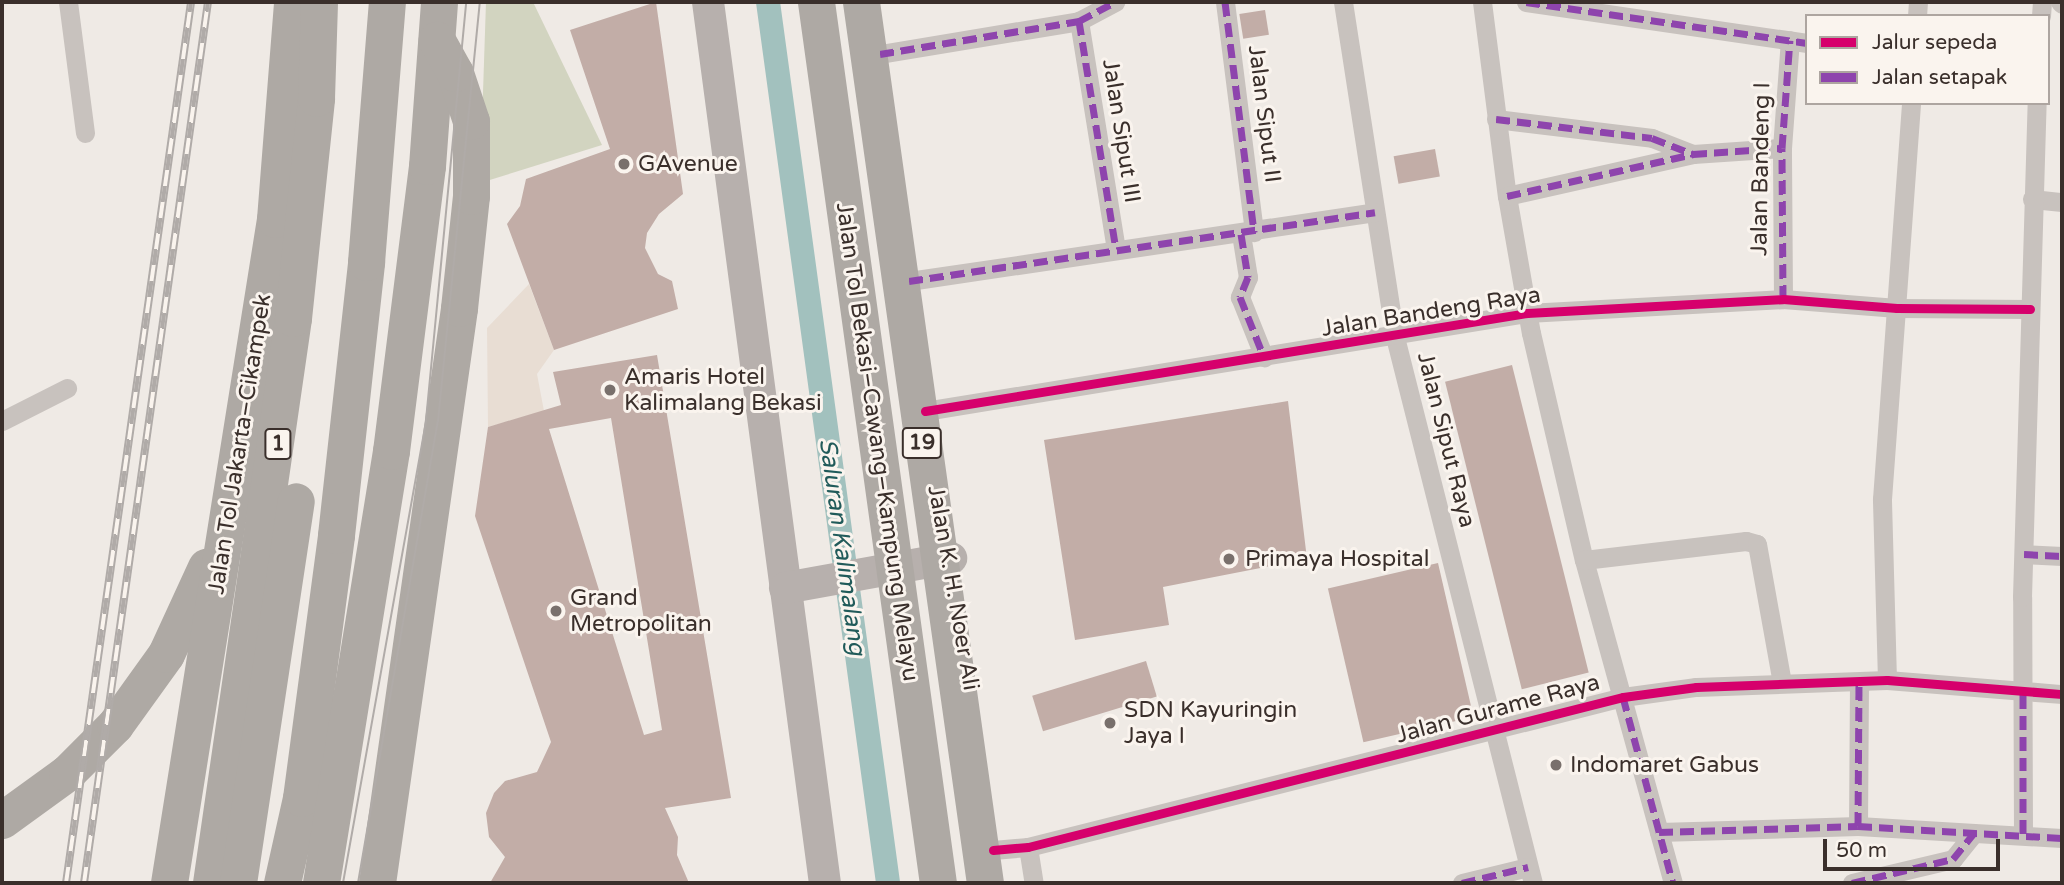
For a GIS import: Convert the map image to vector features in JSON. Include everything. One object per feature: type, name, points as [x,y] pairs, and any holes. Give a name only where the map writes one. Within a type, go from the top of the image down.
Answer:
[{"type":"highway","name":"Jalan Tol Jakarta–Cikampek","points":[[169,883],[275,219],[292,2]]},
{"type":"highway","name":"1","points":[[211,883],[293,318],[316,98],[319,2]]},
{"type":"highway","name":"1","points":[[238,883],[300,468],[344,2]]},
{"type":"highway","points":[[282,883],[301,798],[336,535],[366,262],[387,2]]},
{"type":"highway","points":[[321,883],[391,451],[427,166],[439,2]]},
{"type":"highway","name":"Jalan Tol Bekasi–Cawang–Kampung Melayu","points":[[816,2],[937,883]]},
{"type":"highway","name":"Jalan Tol Bekasi–Cawang–Kampung Melayu","points":[[861,2],[989,867]]},
{"type":"highway","points":[[377,883],[459,308],[471,195],[471,121],[455,72],[437,40]]},
{"type":"highway","points":[[2,820],[92,750],[166,654],[205,569],[249,393]]},
{"type":"main road","points":[[708,2],[797,593],[825,883]]},
{"type":"main road","name":"Jalan K. H. Noer Ali","points":[[872,2],[925,411],[952,567],[989,867],[998,883]]},
{"type":"main road","points":[[797,593],[952,567]]},
{"type":"street","points":[[68,2],[85,133]]},
{"type":"street","points":[[880,54],[1079,21],[1115,2]]},
{"type":"street","name":"Jalan Siput II","points":[[1225,2],[1247,233],[1248,277],[1240,297],[1264,357]]},
{"type":"street","name":"Jalan Siput Raya","points":[[1343,2],[1395,337],[1531,875]]},
{"type":"street","points":[[1482,2],[1507,196],[1527,313],[1584,560],[1673,883]]},
{"type":"street","points":[[1526,2],[1798,41]]},
{"type":"street","name":"Jalan Siput III","points":[[1079,21],[1116,248]]},
{"type":"street","name":"Jalan Bandeng I","points":[[1783,299],[1782,148],[1798,41]]},
{"type":"street","points":[[1887,680],[1882,499],[1911,105]]},
{"type":"street","points":[[2023,834],[2024,554],[2032,199],[2037,105]]},
{"type":"street","points":[[1496,119],[1652,138],[1693,154]]},
{"type":"street","points":[[1507,196],[1693,154],[1782,148]]},
{"type":"street","points":[[2032,199],[2062,202]]},
{"type":"street","points":[[909,281],[1116,248],[1247,233],[1375,212]]},
{"type":"street","name":"Jalan Bandeng Raya","points":[[925,411],[1395,337],[1527,313],[1783,299],[1897,308],[2031,309]]},
{"type":"street","points":[[2,421],[67,388]]},
{"type":"street","points":[[1584,560],[1746,541],[1757,544],[1782,683]]},
{"type":"street","points":[[2024,554],[2062,556]]},
{"type":"street","name":"Jalan Gurame Raya","points":[[989,867],[1028,847],[1623,697],[1696,687],[1887,680],[2023,694],[2062,694]]},
{"type":"street","points":[[1858,681],[1858,826]]},
{"type":"street","points":[[1659,832],[1858,826],[2062,838]]},
{"type":"street","points":[[1852,883],[1953,859],[1974,833]]},
{"type":"street","points":[[1028,847],[1034,883]]},
{"type":"street","points":[[1462,883],[1531,875]]},
{"type":"green space","points":[[486,2],[533,2],[602,145],[480,183]]},
{"type":"shaded area","points":[[529,284],[554,350],[537,374],[544,411],[488,427],[487,328]]},
{"type":"building","name":"GAvenue","points":[[656,2],[683,194],[659,214],[647,233],[645,248],[658,274],[672,281],[678,309],[554,350],[507,224],[520,206],[526,179],[610,149],[570,30]]},
{"type":"building","points":[[1265,10],[1269,35],[1243,39],[1239,14]]},
{"type":"building","points":[[1435,149],[1440,177],[1399,184],[1394,156]]},
{"type":"building","name":"Grand Metropolitan","points":[[657,355],[731,798],[665,808],[678,837],[677,855],[689,883],[490,883],[505,857],[489,837],[486,813],[494,793],[505,781],[537,772],[551,742],[475,516],[488,427],[561,405],[553,372]],"holes":[[[611,418],[662,730],[644,735],[549,429]]]},
{"type":"building","points":[[1512,365],[1589,673],[1522,689],[1445,382]]},
{"type":"building","points":[[1288,401],[1307,559],[1163,587],[1169,625],[1075,640],[1044,440]]},
{"type":"building","points":[[1438,563],[1474,717],[1363,742],[1328,588]]},
{"type":"building","points":[[1146,661],[1157,696],[1043,731],[1032,696]]},
{"type":"waterway","name":"Saluran Kalimalang","points":[[768,2],[888,883]]},
{"type":"tram line","points":[[343,883],[426,420],[466,2]]},
{"type":"tram line","points":[[358,883],[438,421],[480,2]]},
{"type":"railway","points":[[66,883],[191,2]]},
{"type":"railway","points":[[84,883],[208,2]]},
{"type":"marked path","points":[[880,54],[1079,21],[1115,2]]},
{"type":"marked path","points":[[1225,2],[1254,232]]},
{"type":"marked path","points":[[1526,2],[1805,43]]},
{"type":"marked path","points":[[1079,21],[1116,249]]},
{"type":"marked path","points":[[1783,299],[1782,148],[1790,40]]},
{"type":"marked path","points":[[1496,119],[1652,138],[1693,154]]},
{"type":"marked path","points":[[1507,196],[1693,154],[1782,148]]},
{"type":"marked path","points":[[909,281],[1375,212]]},
{"type":"marked path","points":[[1241,234],[1248,277],[1240,297],[1264,357]]},
{"type":"marked path","points":[[2024,554],[2062,556]]},
{"type":"marked path","points":[[1858,826],[1859,682]]},
{"type":"marked path","points":[[2023,694],[2023,834]]},
{"type":"marked path","points":[[1623,697],[1673,883]]},
{"type":"marked path","points":[[1659,832],[1858,826],[2062,838]]},
{"type":"marked path","points":[[1852,883],[1953,859],[1974,833]]},
{"type":"marked path","points":[[1462,883],[1528,867]]},
{"type":"cycle path","points":[[925,411],[1527,313],[1783,299],[1897,308],[2030,309]]},
{"type":"cycle path","points":[[993,850],[1028,847],[1623,697],[1696,687],[1887,680],[2062,694]]},
{"type":"place","name":"GAvenue","points":[[624,164]]},
{"type":"place","name":"Amaris Hotel Kalimalang Bekasi","points":[[610,390]]},
{"type":"place","name":"Primaya Hospital","points":[[1229,559]]},
{"type":"place","name":"Grand Metropolitan","points":[[556,611]]},
{"type":"place","name":"SDN Kayuringin Jaya I","points":[[1110,723]]},
{"type":"place","name":"Indomaret Gabus","points":[[1556,765]]}]
